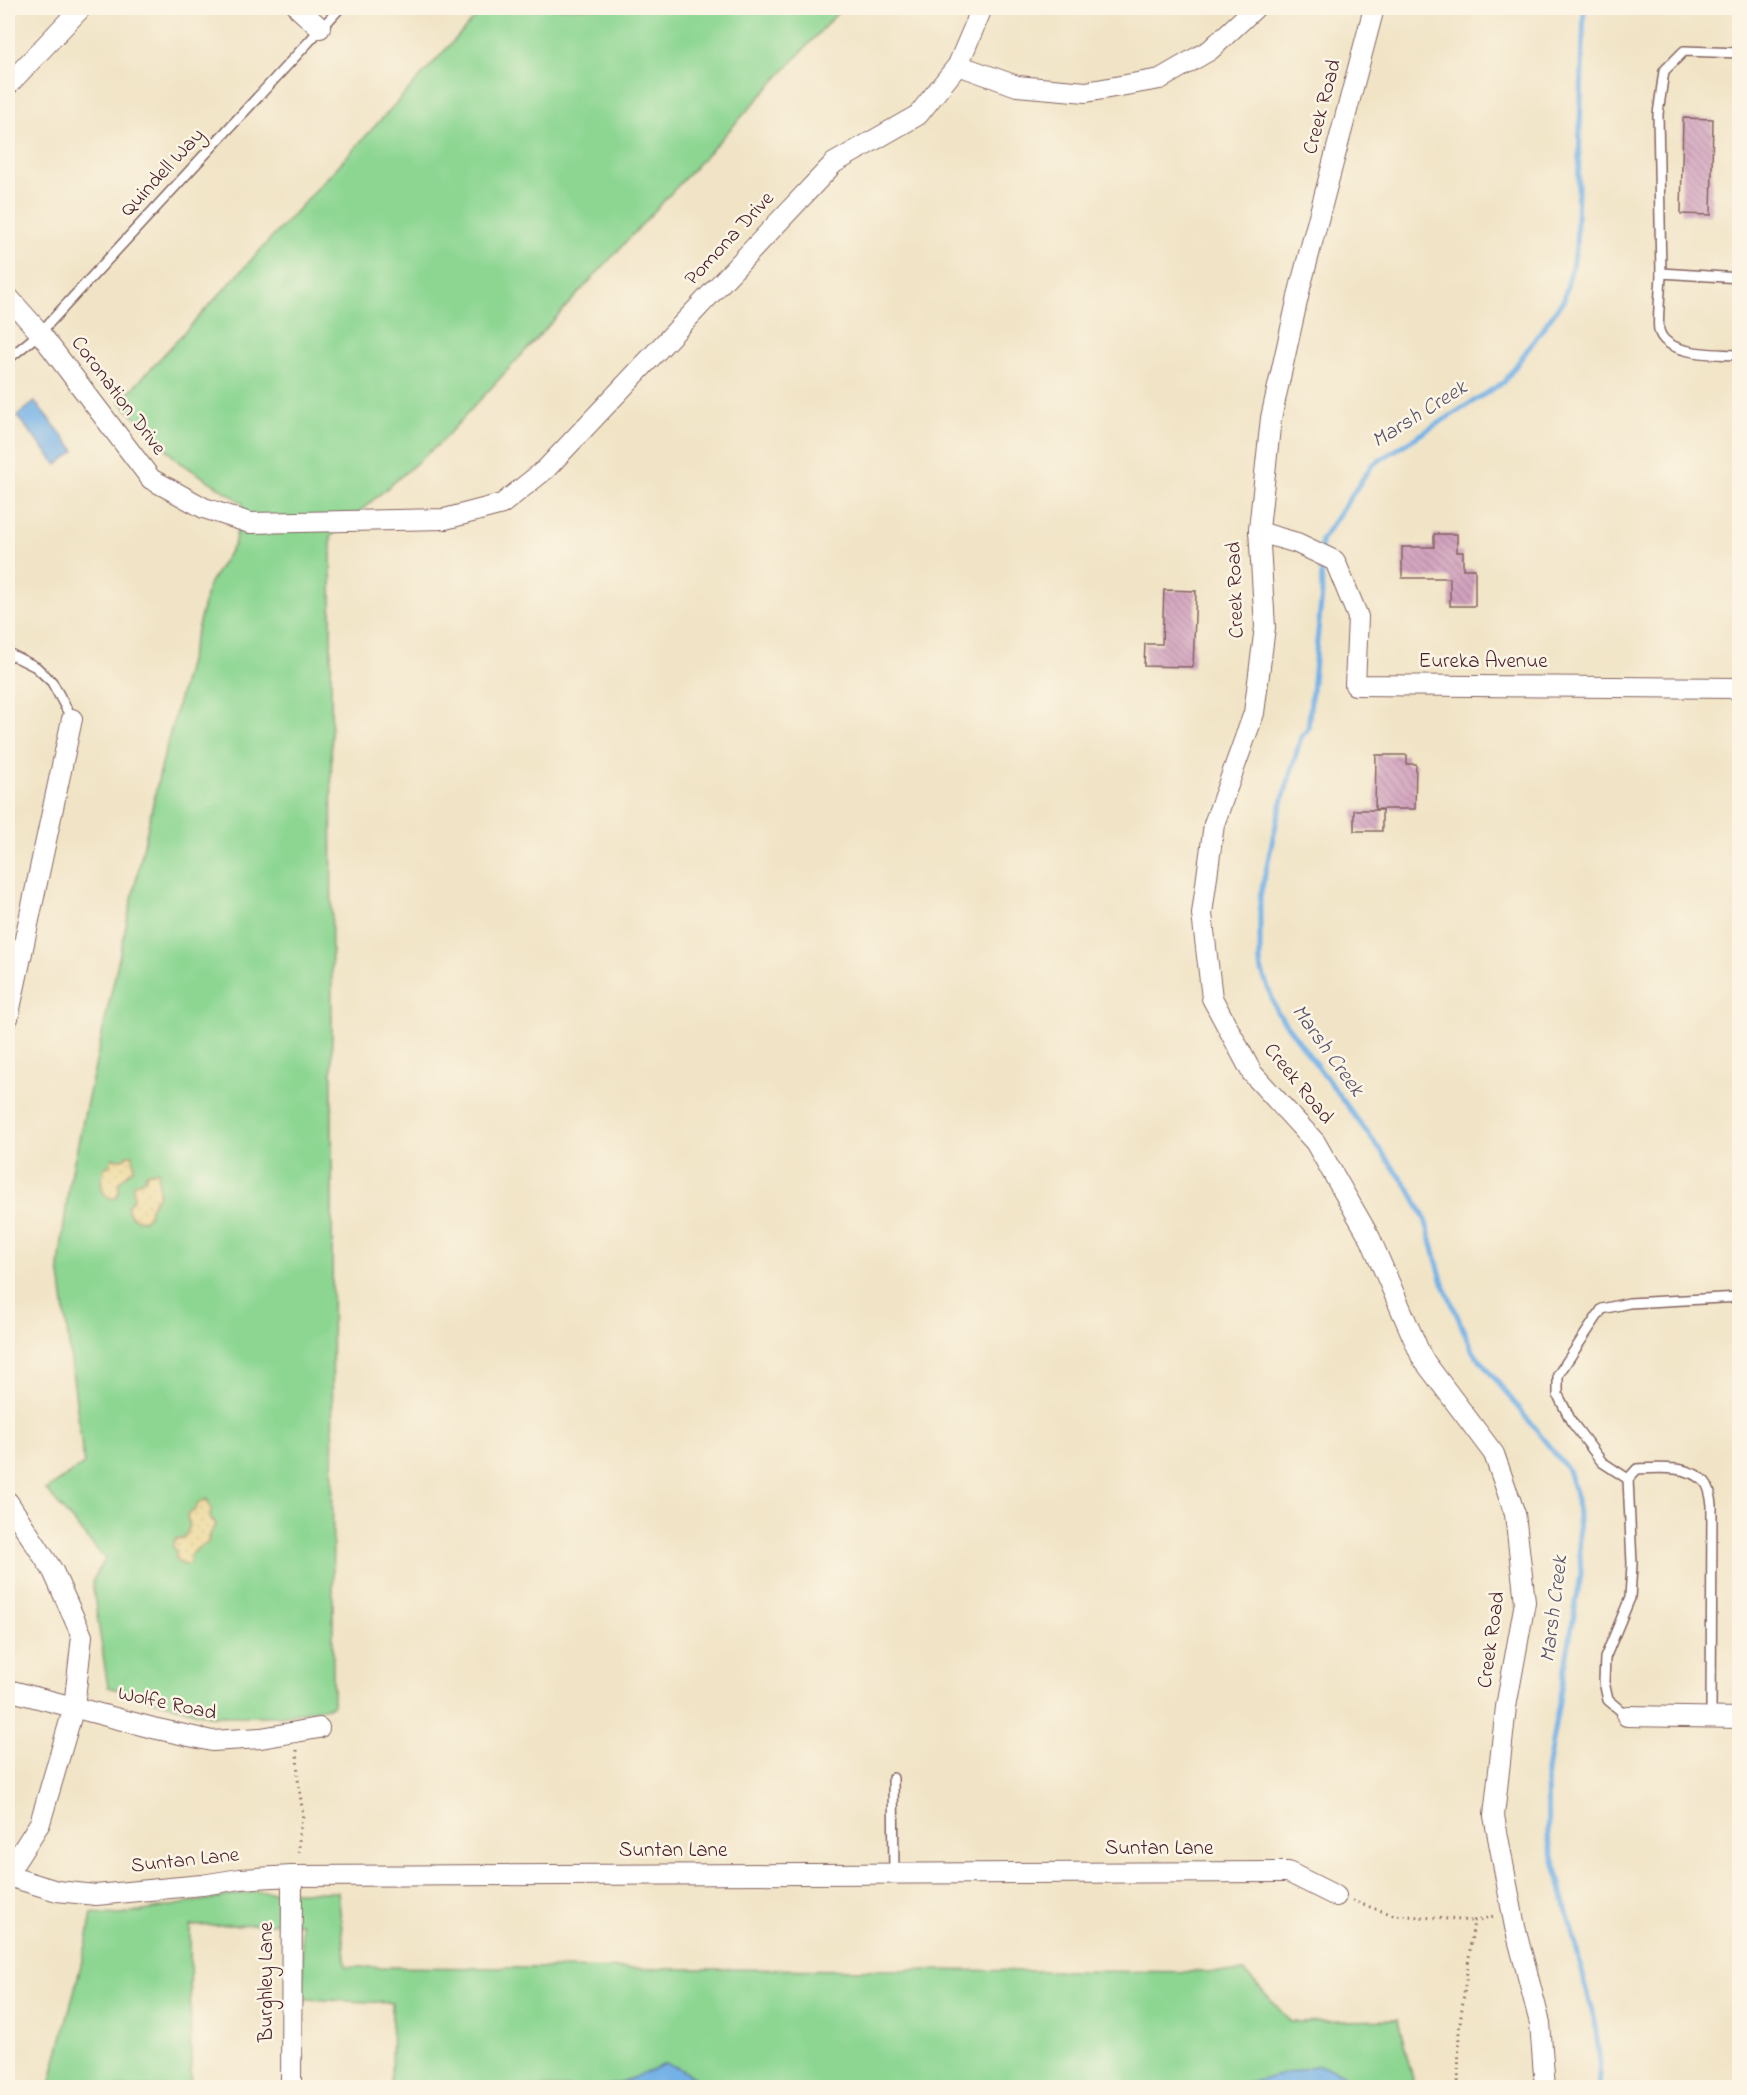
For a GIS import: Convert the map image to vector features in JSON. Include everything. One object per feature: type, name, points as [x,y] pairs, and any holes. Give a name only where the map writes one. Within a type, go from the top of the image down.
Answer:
[{"type":"street","points":[[8,85],[81,8]]},
{"type":"street","points":[[298,8],[320,28]]},
{"type":"street","name":"Pomona Drive","points":[[502,504],[546,469],[834,163],[918,115],[958,65],[982,8]]},
{"type":"street","points":[[958,65],[1017,86],[1086,92],[1160,79],[1210,50],[1255,8]]},
{"type":"street","name":"Creek Road","points":[[1374,8],[1300,288],[1271,418],[1258,532],[1265,627],[1254,713],[1214,824],[1202,914],[1212,998],[1252,1073],[1315,1142],[1370,1239],[1422,1358],[1494,1454],[1515,1514],[1525,1602],[1506,1707],[1494,1816],[1512,1912],[1540,2023],[1545,2088]]},
{"type":"street","name":"Coronation Drive","points":[[8,297],[40,333],[151,479],[204,508],[250,523],[446,519],[502,504]]},
{"type":"street","name":"Eureka Avenue","points":[[1258,532],[1312,550],[1335,561],[1358,617],[1355,684],[1740,688]]},
{"type":"street","points":[[8,1018],[72,719]]},
{"type":"street","points":[[8,1502],[53,1571],[82,1636],[74,1707],[40,1823],[8,1874]]},
{"type":"street","name":"Wolfe Road","points":[[8,1690],[212,1741],[261,1738],[319,1728]]},
{"type":"street","points":[[1627,1716],[1740,1718]]},
{"type":"street","name":"Suntan Lane","points":[[8,1874],[57,1891],[96,1895],[240,1879],[296,1876],[1288,1872],[1336,1896]]},
{"type":"street","name":"Burghley Lane","points":[[291,2088],[296,1876]]},
{"type":"lane","name":"Quindell Way","points":[[8,358],[40,333],[340,8]]},
{"type":"lane","points":[[1740,53],[1684,51],[1664,71],[1658,114],[1661,273],[1659,330],[1669,344],[1697,353],[1740,355]]},
{"type":"lane","points":[[1661,273],[1740,278]]},
{"type":"lane","points":[[8,614],[8,635]]},
{"type":"lane","points":[[8,653],[36,667],[52,682],[72,719]]},
{"type":"lane","points":[[1628,1479],[1602,1462],[1571,1421],[1558,1395],[1558,1375],[1602,1309],[1629,1303],[1740,1297]]},
{"type":"lane","points":[[1627,1716],[1608,1700],[1604,1682],[1605,1658],[1630,1598],[1632,1564],[1628,1479],[1637,1469],[1653,1468],[1692,1472],[1709,1488],[1712,1505],[1711,1718]]},
{"type":"lane","points":[[893,1778],[894,1874]]},
{"type":"path","points":[[294,1732],[303,1815],[299,1833],[296,1876]]},
{"type":"path","points":[[1336,1896],[1394,1915],[1474,1921],[1512,1912]]},
{"type":"path","points":[[1458,2088],[1459,2030],[1474,1921]]},
{"type":"green space","points":[[484,8],[842,8],[441,442],[331,536],[333,1706],[281,1716],[209,1716],[108,1687],[92,1582],[105,1559],[46,1490],[84,1464],[59,1266],[69,1184],[160,772],[209,584],[234,545],[243,503],[178,461],[120,402]]},
{"type":"green space","points":[[251,1892],[338,1892],[346,1967],[1245,1972],[1291,2022],[1398,2020],[1415,2087],[391,2087],[392,2003],[304,1999],[301,1923],[190,1926],[191,2087],[49,2088],[87,1942],[92,1913],[121,1915]]},
{"type":"sand","points":[[128,1155],[133,1155],[134,1168],[119,1182],[116,1198],[110,1198],[106,1196],[102,1188],[104,1168],[110,1165],[112,1158],[124,1159]]},
{"type":"sand","points":[[158,1170],[159,1194],[150,1208],[149,1216],[144,1220],[135,1218],[129,1213],[127,1207],[135,1196],[133,1184],[144,1180],[147,1173]]},
{"type":"sand","points":[[207,1499],[211,1508],[210,1520],[216,1525],[210,1534],[208,1543],[198,1548],[190,1556],[190,1563],[184,1565],[177,1561],[175,1556],[177,1551],[173,1548],[173,1543],[176,1539],[185,1537],[190,1524],[188,1514],[195,1510],[198,1503]]},
{"type":"water","points":[[35,402],[75,451],[57,465],[17,416]]},
{"type":"water","points":[[665,2064],[677,2067],[709,2087],[597,2087],[621,2083]]},
{"type":"water","points":[[1318,2065],[1338,2072],[1352,2087],[1233,2087]]},
{"type":"building","points":[[1683,118],[1713,119],[1711,215],[1681,214]]},
{"type":"building","points":[[1434,534],[1457,534],[1457,552],[1463,552],[1463,569],[1475,569],[1475,606],[1450,606],[1450,578],[1402,578],[1402,547],[1434,547]]},
{"type":"building","points":[[1164,590],[1196,591],[1193,667],[1144,666],[1145,644],[1162,644]]},
{"type":"building","points":[[1376,755],[1407,755],[1407,764],[1416,764],[1415,809],[1375,809]]},
{"type":"building","points":[[1354,810],[1382,810],[1382,831],[1354,831]]},
{"type":"waterway","name":"Marsh Creek","points":[[1321,551],[1321,541],[1372,465],[1504,382],[1564,299],[1576,250],[1584,8]]},
{"type":"waterway","name":"Marsh Creek","points":[[1321,560],[1322,593],[1308,729],[1301,737],[1277,820],[1260,897],[1260,966],[1277,1012],[1410,1190],[1425,1219],[1442,1280],[1472,1350],[1568,1470],[1577,1499],[1581,1574],[1547,1771],[1548,1837],[1595,2022],[1600,2063],[1598,2088]]}]
